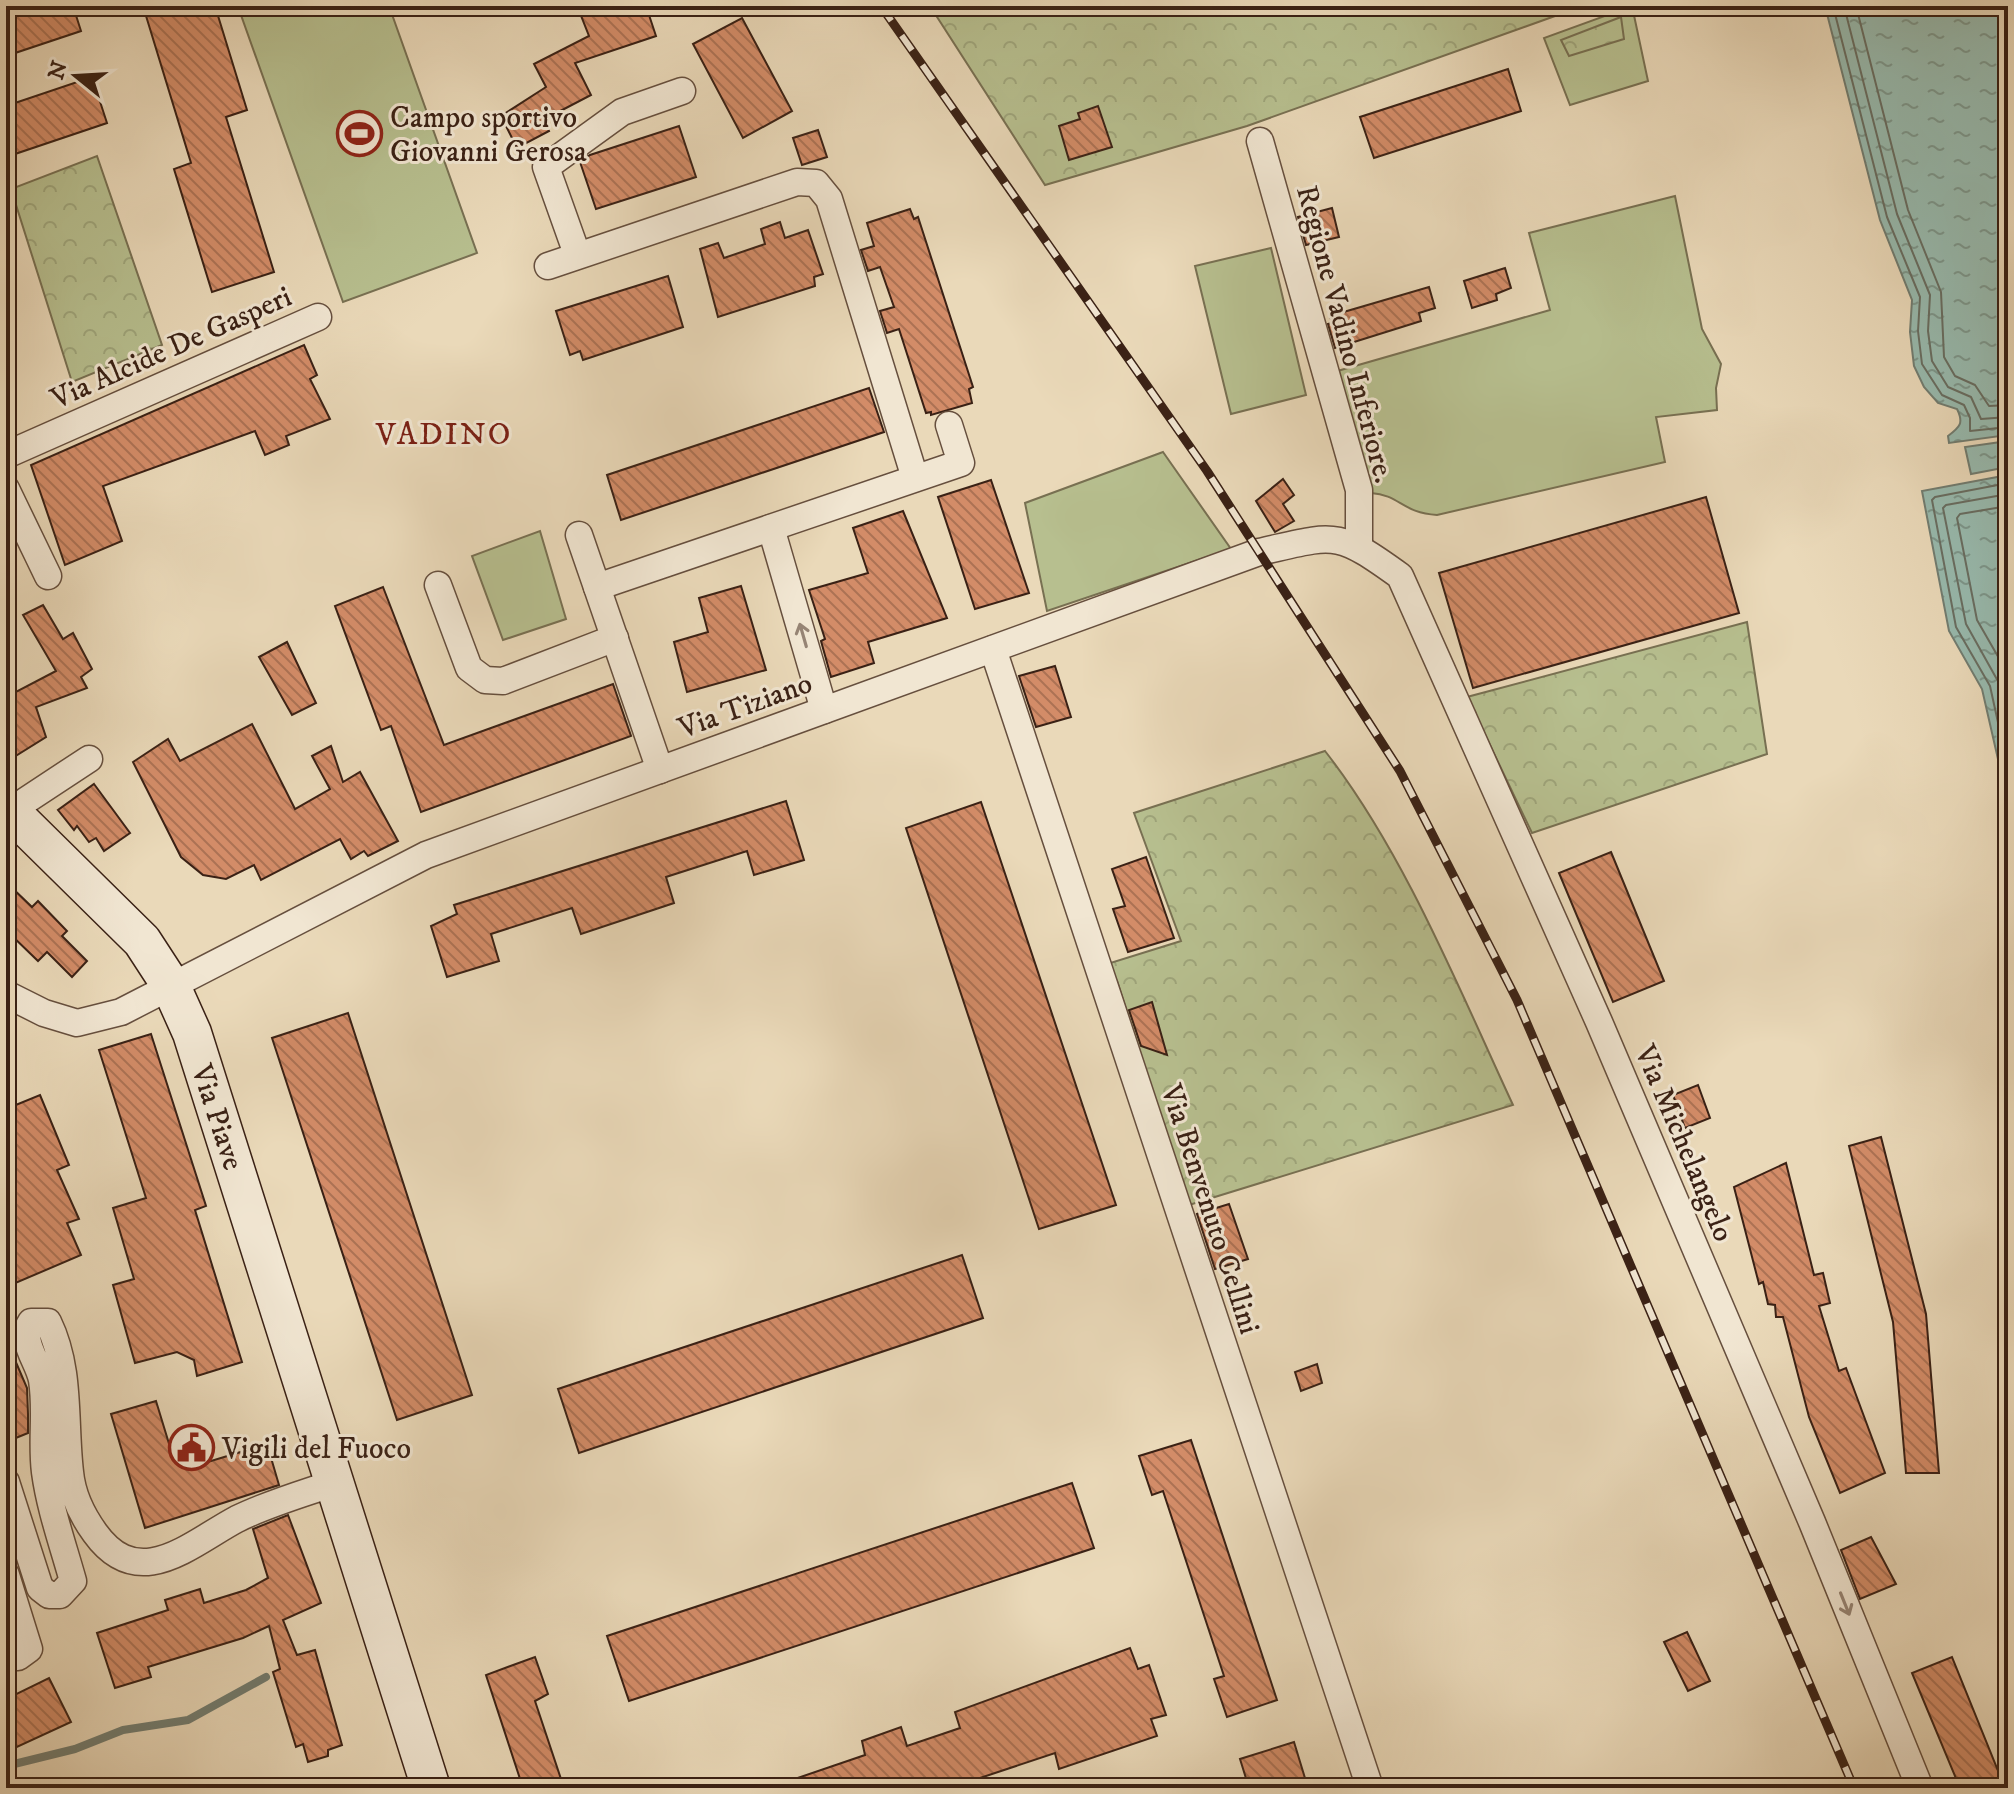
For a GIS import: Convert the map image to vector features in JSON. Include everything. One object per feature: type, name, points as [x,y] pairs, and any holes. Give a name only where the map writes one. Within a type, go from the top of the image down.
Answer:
[{"type":"main road","name":"Via Piave","points":[[8,809],[142,941],[170,984],[192,1033],[431,1788]]},
{"type":"street","points":[[577,254],[546,167],[622,112],[682,91]]},
{"type":"street","name":"Regione Vadino Inferiore.","points":[[1260,141],[1359,490],[1359,546]]},
{"type":"street","points":[[548,266],[797,182],[816,183],[829,199],[915,478]]},
{"type":"street","name":"Via Alcide De Gasperi","points":[[6,455],[318,317]]},
{"type":"street","points":[[597,587],[961,463],[949,425]]},
{"type":"street","points":[[6,489],[48,576]]},
{"type":"street","points":[[771,528],[824,710]]},
{"type":"street","points":[[579,535],[660,770]]},
{"type":"street","name":"Via Tiziano","points":[[6,994],[44,1013],[77,1023],[121,1012],[170,984],[426,855],[1259,552],[1327,537],[1359,546]]},
{"type":"street","name":"Via Michelangelo","points":[[1359,546],[1400,576],[1599,1022],[1816,1532],[1920,1788]]},
{"type":"street","points":[[438,585],[469,668],[485,680],[503,681],[615,638]]},
{"type":"street","name":"Via Benvenuto Cellini","points":[[993,649],[1370,1788]]},
{"type":"street","points":[[8,809],[89,759]]},
{"type":"street","points":[[6,1482],[40,1588],[49,1595],[60,1595],[73,1581],[45,1471],[45,1399],[41,1373],[27,1341],[26,1330],[31,1322],[39,1319],[48,1322],[54,1335],[67,1393],[68,1445],[75,1497],[89,1524],[116,1556],[140,1563],[183,1553],[237,1519],[334,1483]]},
{"type":"street","points":[[6,1575],[29,1649],[18,1657],[6,1657]]},
{"type":"green space","name":"Campo sportivo Giovanni Gerosa","points":[[265,6],[389,6],[477,253],[343,302],[241,15]]},
{"type":"green space","points":[[930,6],[1583,6],[1247,126],[1045,185]]},
{"type":"green space","points":[[1632,6],[1648,81],[1570,105],[1544,38]]},
{"type":"green space","points":[[1621,17],[1624,39],[1569,56],[1561,40]]},
{"type":"green space","points":[[97,156],[162,345],[72,382],[11,189]]},
{"type":"green space","points":[[1675,196],[1702,329],[1721,364],[1716,388],[1717,410],[1656,417],[1665,462],[1437,515],[1416,511],[1389,497],[1371,493],[1334,372],[1550,310],[1529,233]]},
{"type":"green space","points":[[1271,248],[1306,395],[1231,414],[1195,266]]},
{"type":"green space","points":[[1163,452],[1231,549],[1047,611],[1025,503]]},
{"type":"green space","points":[[540,531],[566,619],[503,640],[472,556]]},
{"type":"green space","points":[[1747,622],[1767,754],[1532,833],[1467,697]]},
{"type":"green space","points":[[1325,751],[1354,790],[1405,877],[1513,1105],[1189,1205],[1117,981],[1107,964],[1181,941],[1134,813]]},
{"type":"water","points":[[1825,6],[2008,6],[2008,435],[1949,443],[1948,436],[1960,421],[1957,409],[1938,403],[1924,387],[1914,366],[1910,332],[1912,300],[1880,220]]},
{"type":"water","points":[[2008,441],[2008,467],[1971,474],[1965,447]]},
{"type":"water","points":[[2008,475],[2008,803],[1982,689],[1949,631],[1922,491]]},
{"type":"building","points":[[6,6],[73,6],[81,31],[6,56]]},
{"type":"building","points":[[143,6],[215,6],[247,110],[226,117],[274,272],[212,292],[174,169],[191,163]]},
{"type":"building","points":[[601,6],[646,6],[656,36],[575,63],[591,95],[543,120],[549,131],[517,148],[501,116],[546,87],[534,64],[589,36],[580,13]]},
{"type":"building","points":[[742,18],[792,111],[743,138],[693,44]]},
{"type":"building","points":[[1508,69],[1521,111],[1374,158],[1360,117]]},
{"type":"building","points":[[92,77],[107,123],[6,157],[6,106]]},
{"type":"building","points":[[1098,106],[1112,147],[1069,160],[1059,126],[1080,119],[1078,113]]},
{"type":"building","points":[[679,126],[696,177],[596,209],[580,162],[590,155]]},
{"type":"building","points":[[818,130],[827,157],[802,165],[793,138]]},
{"type":"building","points":[[1332,208],[1339,237],[1306,245],[1298,217]]},
{"type":"building","points":[[910,209],[914,219],[918,217],[973,387],[969,389],[972,403],[931,415],[931,412],[926,413],[899,329],[887,333],[880,311],[894,307],[880,267],[868,271],[861,250],[874,246],[867,223]]},
{"type":"building","points":[[780,222],[785,238],[808,230],[823,274],[814,277],[815,286],[718,317],[700,249],[718,243],[724,258],[765,244],[761,229]]},
{"type":"building","points":[[1505,268],[1511,288],[1496,294],[1497,300],[1472,308],[1464,281]]},
{"type":"building","points":[[668,276],[683,327],[583,360],[580,351],[570,355],[556,311]]},
{"type":"building","points":[[1429,287],[1435,308],[1419,313],[1421,321],[1335,348],[1328,324],[1332,323],[1330,316]]},
{"type":"building","points":[[304,345],[317,375],[310,379],[330,419],[286,436],[289,445],[265,455],[255,431],[103,486],[122,541],[65,565],[31,465]]},
{"type":"building","points":[[869,388],[884,432],[621,520],[607,475]]},
{"type":"building","points":[[1283,479],[1294,495],[1283,504],[1294,521],[1275,532],[1256,501]]},
{"type":"building","points":[[991,480],[1029,593],[975,609],[938,497]]},
{"type":"building","points":[[1706,497],[1739,613],[1473,688],[1439,573]]},
{"type":"building","points":[[903,511],[947,618],[868,642],[874,663],[831,677],[821,641],[825,639],[809,590],[868,573],[853,528]]},
{"type":"building","points":[[741,586],[766,670],[687,692],[674,642],[708,632],[699,598]]},
{"type":"building","points":[[383,587],[444,745],[613,684],[631,736],[421,812],[391,726],[381,730],[335,606]]},
{"type":"building","points":[[43,605],[63,639],[73,633],[92,669],[81,677],[87,688],[36,707],[46,737],[6,762],[6,697],[56,671],[23,615]]},
{"type":"building","points":[[287,642],[316,703],[292,715],[259,657]]},
{"type":"building","points":[[1055,666],[1071,717],[1036,727],[1019,676]]},
{"type":"building","points":[[252,724],[295,809],[330,789],[312,756],[331,746],[343,782],[360,772],[398,841],[368,856],[364,851],[351,859],[340,839],[261,880],[254,865],[226,879],[203,875],[181,857],[133,762],[168,739],[180,761]]},
{"type":"building","points":[[94,784],[130,833],[104,851],[96,838],[89,842],[77,826],[74,830],[58,810]]},
{"type":"building","points":[[786,801],[804,860],[754,875],[747,851],[666,877],[674,903],[581,934],[572,908],[491,934],[499,961],[447,977],[431,926],[457,914],[454,905]]},
{"type":"building","points":[[981,802],[1116,1205],[1039,1229],[906,828]]},
{"type":"building","points":[[1611,852],[1664,981],[1613,1002],[1559,873]]},
{"type":"building","points":[[1146,857],[1174,938],[1128,952],[1113,909],[1125,906],[1112,869]]},
{"type":"building","points":[[6,882],[32,907],[38,901],[67,931],[62,936],[87,961],[72,977],[47,952],[38,961],[8,932],[16,923],[6,913]]},
{"type":"building","points":[[1152,1002],[1167,1055],[1141,1046],[1129,1010]]},
{"type":"building","points":[[348,1013],[472,1395],[397,1420],[272,1038]]},
{"type":"building","points":[[151,1034],[206,1206],[195,1210],[242,1362],[197,1376],[194,1360],[177,1352],[135,1363],[113,1285],[134,1279],[113,1208],[146,1198],[99,1050]]},
{"type":"building","points":[[1698,1085],[1710,1118],[1685,1128],[1673,1095]]},
{"type":"building","points":[[40,1095],[69,1165],[57,1170],[79,1219],[67,1223],[81,1255],[6,1287],[6,1222],[13,1220],[6,1203],[6,1109]]},
{"type":"building","points":[[1881,1137],[1926,1314],[1939,1473],[1906,1473],[1893,1322],[1849,1146]]},
{"type":"building","points":[[1786,1163],[1814,1275],[1823,1273],[1830,1303],[1819,1306],[1839,1371],[1846,1368],[1885,1473],[1840,1493],[1809,1417],[1783,1317],[1776,1317],[1775,1305],[1768,1304],[1763,1282],[1759,1284],[1734,1187]]},
{"type":"building","points":[[1229,1204],[1248,1259],[1215,1269],[1197,1214]]},
{"type":"building","points":[[962,1255],[983,1318],[579,1453],[558,1389]]},
{"type":"building","points":[[6,1339],[27,1388],[28,1433],[6,1442]]},
{"type":"building","points":[[1317,1364],[1322,1383],[1301,1391],[1295,1372]]},
{"type":"building","points":[[156,1401],[174,1460],[188,1468],[267,1444],[279,1485],[145,1528],[111,1414]]},
{"type":"building","points":[[1191,1440],[1277,1700],[1227,1717],[1214,1679],[1224,1676],[1163,1491],[1152,1495],[1139,1456]]},
{"type":"building","points":[[1072,1483],[1094,1548],[629,1701],[607,1636]]},
{"type":"building","points":[[288,1515],[321,1603],[283,1620],[297,1655],[315,1650],[342,1745],[328,1750],[328,1756],[308,1762],[303,1744],[296,1747],[273,1672],[280,1669],[269,1626],[243,1638],[148,1667],[151,1677],[115,1688],[97,1633],[168,1610],[165,1600],[200,1589],[204,1603],[246,1590],[268,1578],[253,1529]]},
{"type":"building","points":[[1871,1537],[1896,1584],[1860,1599],[1841,1550]]},
{"type":"building","points":[[1687,1632],[1710,1681],[1688,1691],[1664,1642]]},
{"type":"building","points":[[1130,1648],[1138,1669],[1149,1665],[1166,1715],[1151,1719],[1157,1736],[1059,1769],[1055,1753],[950,1788],[780,1788],[780,1784],[865,1755],[862,1741],[901,1727],[907,1746],[960,1728],[955,1712]]},
{"type":"building","points":[[535,1657],[548,1694],[535,1701],[564,1788],[523,1788],[486,1675]]},
{"type":"building","points":[[1952,1657],[2005,1788],[1960,1788],[1912,1673]]},
{"type":"building","points":[[49,1678],[71,1722],[6,1752],[6,1699]]},
{"type":"building","points":[[1294,1742],[1308,1788],[1249,1788],[1240,1759]]},
{"type":"waterway","points":[[6,1766],[75,1749],[123,1730],[188,1720],[266,1677]]},
{"type":"railway","points":[[881,6],[1207,471],[1400,771],[1517,1000],[1854,1788]]},
{"type":"place","name":"Campo sportivo Giovanni Gerosa","points":[[359,134]]},
{"type":"place","name":"Vigili del Fuoco","points":[[191,1448]]},
{"type":"district","name":"VADINO","points":[[444,433]]}]
